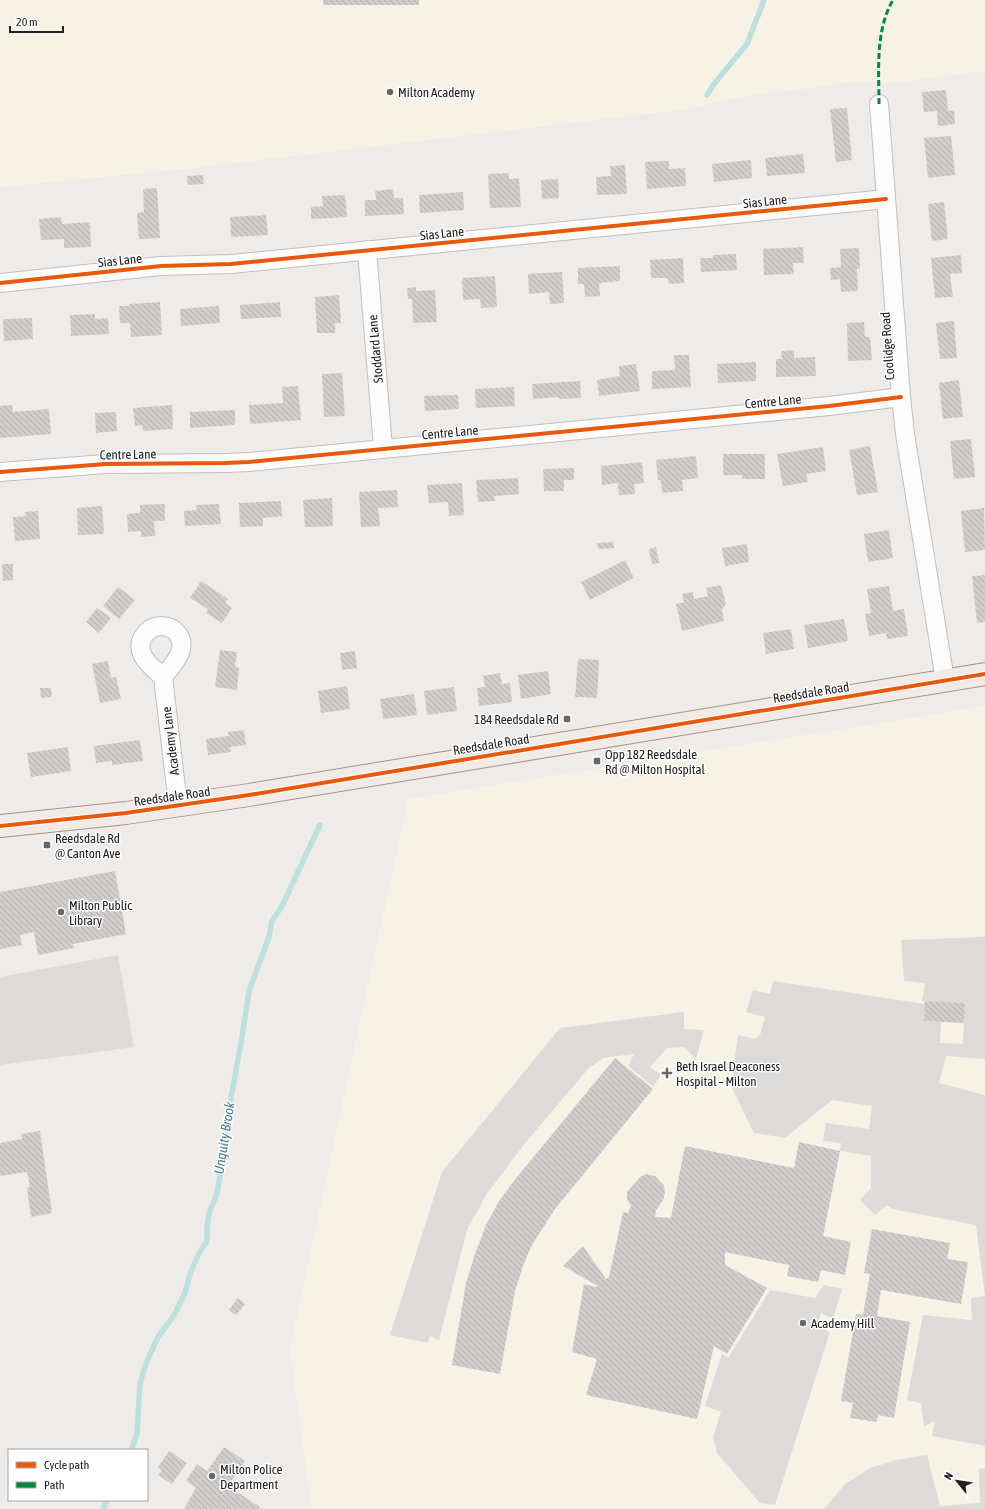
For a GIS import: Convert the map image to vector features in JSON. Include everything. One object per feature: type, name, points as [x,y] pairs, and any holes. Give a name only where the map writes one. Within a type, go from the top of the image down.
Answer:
[{"type":"main road","name":"Reedsdale Road","points":[[0,826],[178,806],[985,674]]},
{"type":"street","name":"Coolidge Road","points":[[879,104],[901,397],[910,471],[945,680]]},
{"type":"street","name":"Sias Lane","points":[[0,283],[161,266],[231,264],[886,199]]},
{"type":"street","name":"Stoddard Lane","points":[[367,250],[383,448]]},
{"type":"street","name":"Centre Lane","points":[[0,472],[114,464],[226,464],[822,407],[901,397]]},
{"type":"street","name":"Academy Lane","points":[[162,678],[178,806]]},
{"type":"shaded area","name":"Milton Academy","points":[[0,0],[985,0],[985,71],[901,82],[850,82],[750,95],[689,109],[184,169],[0,187]]},
{"type":"shaded area","name":"Beth Israel Deaconess Hospital – Milton","points":[[985,706],[985,1509],[311,1509],[290,1347],[408,799]]},
{"type":"shaded area","points":[[985,937],[985,1059],[946,1056],[939,1083],[985,1095],[985,1296],[976,1225],[892,1209],[887,1205],[875,1215],[860,1200],[871,1188],[871,1156],[840,1151],[841,1143],[823,1141],[826,1123],[869,1129],[872,1106],[832,1100],[785,1138],[754,1133],[731,1086],[738,1035],[755,1039],[760,1035],[765,1017],[746,1012],[753,990],[770,994],[773,981],[925,1004],[925,1021],[941,1022],[940,1043],[963,1044],[965,1004],[922,1001],[925,983],[904,981],[901,940]]},
{"type":"shaded area","points":[[118,955],[134,1047],[0,1065],[0,977]]},
{"type":"shaded area","points":[[684,1012],[684,1029],[704,1030],[696,1059],[684,1047],[667,1048],[650,1067],[661,1075],[653,1086],[628,1066],[634,1054],[603,1058],[588,1069],[526,1142],[486,1195],[467,1230],[439,1340],[430,1336],[428,1343],[390,1335],[442,1172],[560,1028]]},
{"type":"shaded area","points":[[824,1285],[842,1289],[833,1319],[821,1313],[817,1327],[830,1332],[775,1505],[760,1503],[717,1453],[713,1437],[721,1412],[705,1406],[722,1354],[729,1357],[770,1290],[815,1298]]},
{"type":"shaded area","points":[[985,1296],[985,1446],[932,1436],[935,1421],[924,1426],[921,1403],[907,1400],[923,1315],[972,1320],[971,1298]]},
{"type":"shaded area","points":[[927,1455],[940,1506],[980,1503],[979,1469],[985,1468],[985,1509],[824,1509],[845,1484],[870,1468],[897,1460]]},
{"type":"building","points":[[323,0],[419,0],[419,5],[323,5]]},
{"type":"building","points":[[946,90],[948,111],[954,110],[955,124],[938,126],[937,111],[924,112],[922,92]]},
{"type":"building","points":[[847,108],[852,160],[836,162],[830,109]]},
{"type":"building","points":[[951,136],[955,175],[928,178],[924,138]]},
{"type":"building","points":[[803,154],[805,173],[767,176],[765,158]]},
{"type":"building","points":[[751,160],[752,178],[714,182],[712,164]]},
{"type":"building","points":[[669,161],[669,169],[685,168],[686,186],[647,189],[645,162]]},
{"type":"building","points":[[625,165],[627,194],[597,195],[596,177],[611,176],[610,166]]},
{"type":"building","points":[[509,173],[509,179],[519,178],[521,207],[490,208],[488,174]]},
{"type":"building","points":[[203,175],[204,184],[188,185],[187,176]]},
{"type":"building","points":[[558,179],[559,198],[542,199],[541,180]]},
{"type":"building","points":[[157,188],[160,238],[139,239],[137,213],[144,212],[143,189]]},
{"type":"building","points":[[393,189],[394,198],[403,198],[404,214],[365,216],[365,200],[376,200],[375,191]]},
{"type":"building","points":[[463,192],[464,210],[420,213],[419,195]]},
{"type":"building","points":[[345,195],[347,217],[311,219],[311,207],[323,206],[322,196]]},
{"type":"building","points":[[944,202],[948,239],[932,241],[928,204]]},
{"type":"building","points":[[266,215],[268,235],[231,237],[230,217]]},
{"type":"building","points":[[61,217],[62,224],[90,222],[91,247],[64,248],[64,239],[41,240],[39,219]]},
{"type":"building","points":[[803,247],[804,263],[793,263],[794,274],[764,275],[763,249]]},
{"type":"building","points":[[859,248],[860,268],[857,269],[858,291],[841,292],[840,279],[831,280],[830,268],[841,267],[840,249]]},
{"type":"building","points":[[736,254],[737,270],[701,272],[700,258],[713,258],[713,255]]},
{"type":"building","points":[[961,255],[962,273],[950,274],[953,297],[935,298],[931,258]]},
{"type":"building","points":[[683,258],[684,283],[669,284],[668,278],[651,278],[650,260]]},
{"type":"building","points":[[620,266],[620,281],[599,283],[600,296],[585,297],[584,284],[578,284],[578,268]]},
{"type":"building","points":[[562,272],[564,303],[550,304],[549,292],[529,294],[528,274]]},
{"type":"building","points":[[495,276],[497,307],[481,308],[480,299],[463,300],[462,278]]},
{"type":"building","points":[[416,287],[416,291],[435,290],[437,322],[413,323],[412,299],[408,299],[407,288]]},
{"type":"building","points":[[339,295],[341,323],[335,323],[335,333],[317,333],[315,297]]},
{"type":"building","points":[[160,302],[162,335],[131,337],[130,323],[120,323],[119,306]]},
{"type":"building","points":[[280,302],[281,317],[241,319],[240,305]]},
{"type":"building","points":[[219,306],[220,323],[181,326],[180,309]]},
{"type":"building","points":[[95,314],[95,319],[108,318],[109,334],[71,336],[70,315]]},
{"type":"building","points":[[32,318],[33,339],[4,341],[3,319]]},
{"type":"building","points":[[954,321],[957,358],[940,359],[936,323]]},
{"type":"building","points":[[864,322],[865,337],[870,337],[872,360],[848,361],[847,323]]},
{"type":"building","points":[[794,350],[794,358],[815,357],[816,376],[776,377],[776,359],[782,359],[781,351]]},
{"type":"building","points":[[674,355],[689,355],[691,387],[652,389],[652,371],[675,370]]},
{"type":"building","points":[[756,362],[756,381],[718,383],[717,364]]},
{"type":"building","points":[[636,364],[640,391],[599,396],[597,380],[620,376],[619,366]]},
{"type":"building","points":[[342,373],[345,416],[324,417],[322,374]]},
{"type":"building","points":[[959,380],[963,417],[943,419],[939,383]]},
{"type":"building","points":[[580,381],[581,398],[559,399],[559,397],[533,399],[532,384]]},
{"type":"building","points":[[298,386],[301,420],[250,424],[249,405],[283,403],[282,387]]},
{"type":"building","points":[[514,387],[515,406],[476,408],[475,389]]},
{"type":"building","points":[[458,395],[459,409],[425,411],[424,396]]},
{"type":"building","points":[[12,405],[13,412],[49,409],[51,434],[0,438],[0,406]]},
{"type":"building","points":[[172,405],[173,429],[143,431],[142,425],[135,426],[133,408]]},
{"type":"building","points":[[235,410],[235,425],[190,428],[190,412]]},
{"type":"building","points":[[116,412],[117,431],[96,433],[95,413]]},
{"type":"building","points":[[971,439],[975,477],[954,479],[950,441]]},
{"type":"building","points":[[870,446],[878,492],[857,495],[849,450]]},
{"type":"building","points":[[823,447],[826,471],[806,474],[808,482],[783,486],[777,454]]},
{"type":"building","points":[[723,454],[765,454],[765,479],[742,479],[742,475],[723,475]]},
{"type":"building","points":[[696,456],[698,478],[682,480],[683,491],[662,493],[661,480],[658,480],[656,460]]},
{"type":"building","points":[[642,462],[644,483],[634,484],[635,494],[619,495],[618,483],[602,485],[601,466]]},
{"type":"building","points":[[574,468],[574,480],[564,480],[564,491],[544,491],[543,469]]},
{"type":"building","points":[[518,478],[519,494],[494,496],[495,501],[478,502],[476,480]]},
{"type":"building","points":[[462,483],[464,515],[449,516],[448,502],[429,503],[427,485]]},
{"type":"building","points":[[397,490],[398,507],[378,508],[380,526],[361,527],[359,492]]},
{"type":"building","points":[[332,498],[333,526],[305,527],[303,500]]},
{"type":"building","points":[[281,501],[282,516],[263,518],[263,526],[240,527],[239,503]]},
{"type":"building","points":[[165,504],[165,521],[154,521],[155,536],[141,537],[141,531],[128,532],[127,514],[140,513],[140,505]]},
{"type":"building","points":[[219,504],[221,524],[185,526],[184,511],[197,510],[196,505]]},
{"type":"building","points":[[102,506],[104,534],[78,535],[77,508]]},
{"type":"building","points":[[984,508],[985,550],[965,552],[961,511]]},
{"type":"building","points":[[38,511],[40,539],[15,541],[13,517],[26,516],[25,512]]},
{"type":"building","points":[[889,530],[893,558],[868,562],[864,534]]},
{"type":"building","points":[[613,542],[614,548],[598,549],[597,543]]},
{"type":"building","points":[[747,544],[749,562],[725,566],[722,548]]},
{"type":"building","points":[[656,547],[659,563],[652,564],[649,549]]},
{"type":"building","points":[[625,560],[634,578],[590,600],[581,582]]},
{"type":"building","points":[[2,564],[13,564],[13,580],[3,581]]},
{"type":"building","points":[[985,575],[985,622],[977,623],[972,576]]},
{"type":"building","points":[[201,581],[228,599],[225,603],[232,608],[222,623],[206,613],[208,609],[190,598]]},
{"type":"building","points":[[721,585],[726,604],[722,609],[724,621],[682,631],[676,604],[684,602],[682,594],[693,592],[694,599],[708,596],[706,588]]},
{"type":"building","points":[[889,586],[893,611],[904,609],[908,636],[887,639],[886,633],[869,636],[865,614],[871,613],[867,589]]},
{"type":"building","points":[[118,587],[135,600],[119,619],[103,606]]},
{"type":"building","points":[[97,608],[111,618],[99,633],[86,622]]},
{"type":"building","points":[[844,619],[848,641],[808,648],[804,625]]},
{"type":"building","points":[[791,629],[794,649],[766,654],[763,633]]},
{"type":"building","points":[[220,650],[237,652],[235,667],[239,668],[237,690],[215,687]]},
{"type":"building","points":[[355,651],[357,668],[342,670],[340,653]]},
{"type":"building","points":[[578,659],[599,660],[597,698],[575,697]]},
{"type":"building","points":[[108,661],[111,678],[116,677],[121,699],[100,703],[92,664]]},
{"type":"building","points":[[548,671],[551,694],[521,699],[518,675]]},
{"type":"building","points":[[500,673],[502,684],[510,683],[512,702],[479,706],[477,688],[485,687],[483,676]]},
{"type":"building","points":[[347,686],[350,709],[321,713],[318,691]]},
{"type":"building","points":[[454,687],[457,711],[427,715],[424,691]]},
{"type":"building","points":[[40,688],[51,688],[52,697],[41,698]]},
{"type":"building","points":[[414,694],[417,715],[383,719],[380,699]]},
{"type":"building","points":[[244,730],[246,745],[230,747],[231,752],[208,755],[206,739],[229,736],[228,732]]},
{"type":"building","points":[[140,740],[143,761],[112,765],[112,761],[96,763],[94,746]]},
{"type":"building","points":[[68,747],[71,771],[31,777],[27,753]]},
{"type":"building","name":"Milton Public Library","points":[[115,871],[126,934],[73,944],[74,948],[38,955],[34,932],[20,935],[22,945],[0,949],[0,892]]},
{"type":"building","points":[[925,1001],[965,1003],[964,1023],[924,1021]]},
{"type":"building","points":[[615,1058],[653,1089],[555,1209],[532,1245],[515,1291],[500,1374],[452,1365],[466,1283],[486,1225],[499,1201],[517,1177]]},
{"type":"building","points":[[40,1131],[52,1213],[31,1217],[27,1188],[30,1187],[27,1172],[0,1176],[0,1143],[22,1139],[21,1134]]},
{"type":"building","points":[[799,1142],[840,1151],[823,1236],[851,1242],[845,1275],[821,1270],[818,1282],[787,1276],[789,1265],[725,1252],[725,1265],[767,1288],[727,1354],[714,1346],[697,1419],[586,1395],[597,1359],[572,1352],[584,1284],[595,1287],[598,1286],[563,1266],[583,1246],[606,1279],[609,1277],[623,1212],[628,1213],[631,1206],[627,1200],[627,1192],[640,1177],[646,1174],[655,1176],[664,1186],[665,1193],[663,1200],[656,1210],[655,1217],[671,1218],[685,1146],[794,1168]]},
{"type":"building","points":[[872,1229],[950,1243],[947,1259],[968,1262],[961,1304],[881,1290],[877,1316],[910,1322],[894,1418],[878,1415],[877,1422],[850,1418],[853,1403],[841,1401],[856,1314],[863,1315],[870,1274],[864,1273]]},
{"type":"building","points":[[238,1298],[245,1304],[236,1315],[229,1310]]},
{"type":"building","name":"Milton Police Department","points":[[224,1447],[245,1461],[228,1486],[260,1507],[259,1509],[184,1509],[196,1488],[186,1481],[197,1464],[207,1471]]},
{"type":"building","points":[[169,1451],[187,1463],[172,1484],[158,1475],[162,1470],[158,1467]]},
{"type":"waterway","name":"Unquity Brook","points":[[707,95],[714,84],[747,44],[764,0]]},
{"type":"waterway","name":"Unquity Brook","points":[[131,1449],[137,1434],[140,1383],[147,1361],[158,1337],[173,1317],[185,1293],[190,1274],[198,1255],[207,1241],[209,1213],[217,1193],[221,1171],[222,1148],[249,991],[269,937],[272,921],[282,906],[320,825]]},
{"type":"waterway","name":"Unquity Brook","points":[[103,1509],[107,1501]]},
{"type":"marked path","points":[[879,104],[879,51],[883,25],[893,0]]},
{"type":"cycle path","points":[[0,283],[161,266],[231,264],[886,199]]},
{"type":"cycle path","points":[[0,472],[106,464],[249,462],[829,406],[901,397]]},
{"type":"cycle path","points":[[0,826],[126,813],[249,795],[985,674]]},
{"type":"place","name":"Milton Academy","points":[[390,92]]},
{"type":"place","name":"184 Reedsdale Rd","points":[[567,719]]},
{"type":"place","name":"Opp 182 Reedsdale Rd @ Milton Hospital","points":[[597,761]]},
{"type":"place","name":"Reedsdale Rd @ Canton Ave","points":[[47,845]]},
{"type":"place","name":"Milton Public Library","points":[[61,912]]},
{"type":"place","name":"Beth Israel Deaconess Hospital – Milton","points":[[667,1073]]},
{"type":"place","name":"Academy Hill","points":[[803,1323]]},
{"type":"place","name":"Milton Police Department","points":[[212,1476]]}]
